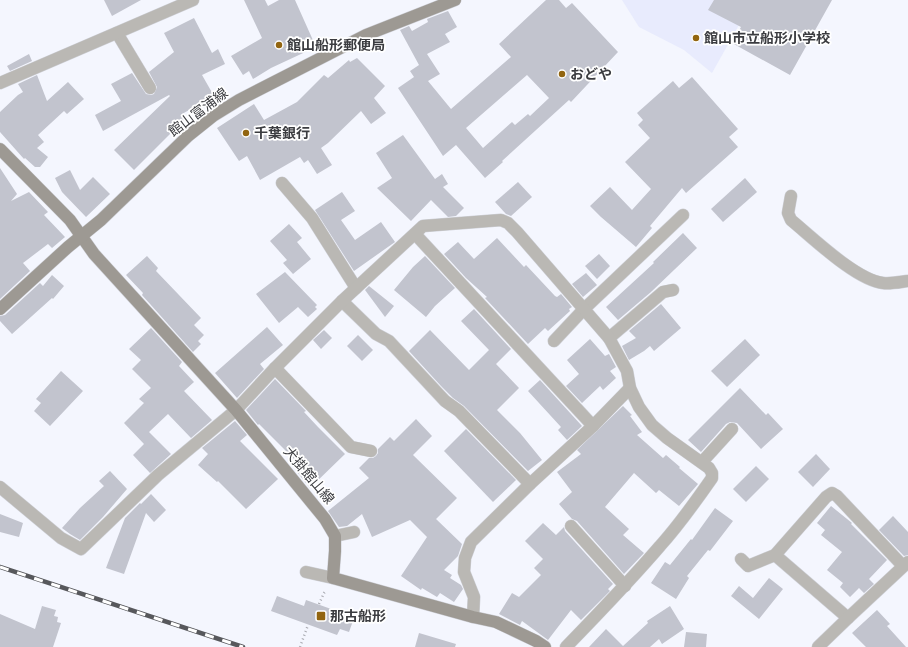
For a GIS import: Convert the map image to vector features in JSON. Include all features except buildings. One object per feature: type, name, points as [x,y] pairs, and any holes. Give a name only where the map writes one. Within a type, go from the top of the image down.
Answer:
[{"type":"main road","name":"館山富浦線","points":[[0,309],[101,220],[188,136],[213,116],[240,100],[366,35],[454,0]]},
{"type":"main road","name":"犬掛館山線","points":[[0,149],[70,220],[94,254],[236,410],[325,518],[334,536],[335,551],[333,578]]},
{"type":"main road","points":[[333,578],[496,622],[536,641],[545,647]]},
{"type":"street","points":[[0,83],[193,0]]},
{"type":"street","points":[[117,33],[150,88]]},
{"type":"street","points":[[282,183],[312,218],[356,288]]},
{"type":"street","points":[[791,196],[788,214],[791,220],[842,262],[867,278],[883,283],[908,281]]},
{"type":"street","points":[[554,341],[584,309],[684,215]]},
{"type":"street","points":[[0,487],[61,538],[81,549],[158,475],[236,410],[275,368],[342,301],[424,226],[501,220],[508,223],[609,338],[627,371],[630,388],[639,407],[652,425],[680,448],[702,462],[712,473],[712,478],[674,530],[625,586],[566,647]]},
{"type":"street","points":[[415,234],[593,426]]},
{"type":"street","points":[[609,338],[663,292],[673,290]]},
{"type":"street","points":[[342,301],[376,334],[389,341],[445,401],[460,411],[530,484]]},
{"type":"street","points":[[275,368],[351,447],[371,451]]},
{"type":"street","points":[[473,617],[474,597],[464,572],[465,558],[475,538],[530,484],[593,426],[630,388]]},
{"type":"street","points":[[702,462],[732,430]]},
{"type":"street","points":[[740,559],[748,566],[775,555],[826,497],[832,493],[837,496],[906,564],[818,647]]},
{"type":"street","points":[[571,526],[625,586]]},
{"type":"street","points":[[334,536],[354,532]]},
{"type":"street","points":[[775,555],[848,618]]},
{"type":"street","points":[[306,572],[333,578]]},
{"type":"path","points":[[300,647],[308,625]]},
{"type":"shaded area","name":"館山市立船形小学校","points":[[622,0],[753,0],[712,73],[684,50],[639,27]]},
{"type":"railway","points":[[0,567],[243,647]]},
{"type":"place","name":"館山市立船形小学校","points":[[696,38]]},
{"type":"place","name":"館山船形郵便局","points":[[279,45]]},
{"type":"place","name":"おどや","points":[[562,74]]},
{"type":"place","name":"千葉銀行","points":[[246,133]]},
{"type":"place","name":"那古船形","points":[[321,616]]}]
